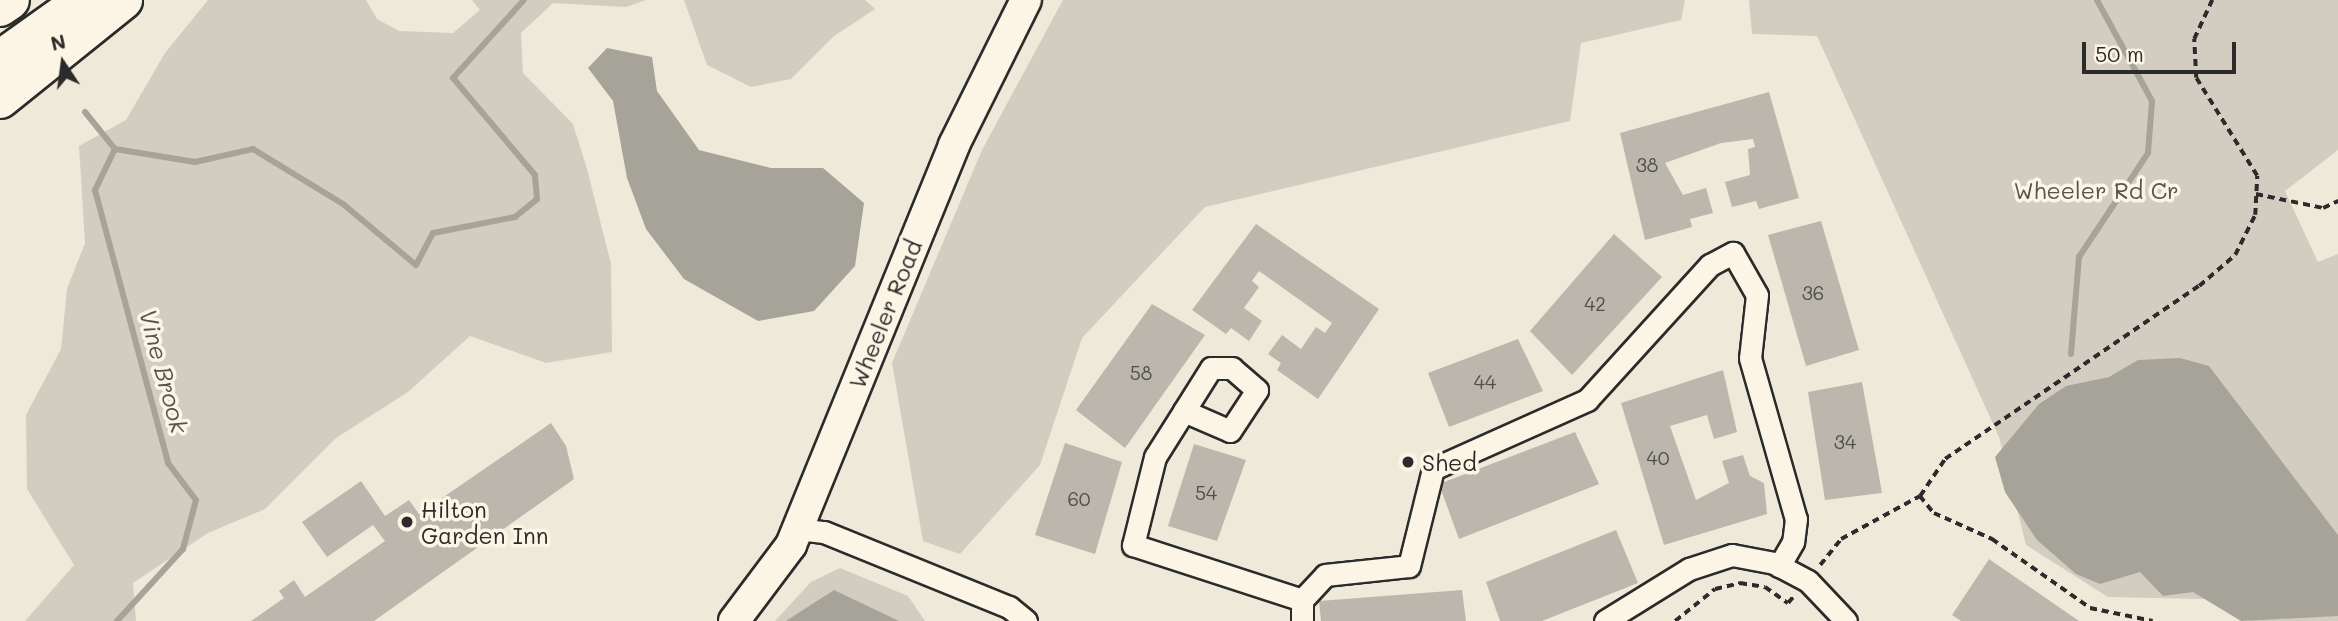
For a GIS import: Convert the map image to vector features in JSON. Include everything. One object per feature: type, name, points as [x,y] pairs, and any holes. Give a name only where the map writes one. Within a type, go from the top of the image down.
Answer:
[{"type":"highway","points":[[0,7],[10,0]]},
{"type":"highway","points":[[0,60],[84,0]]},
{"type":"highway","points":[[0,99],[123,0]]},
{"type":"main road","name":"Wheeler Road","points":[[734,621],[798,529],[954,145],[1026,0]]},
{"type":"street","points":[[1184,411],[1155,457],[1133,545],[1302,611],[1325,575],[1409,566],[1433,469],[1587,400],[1710,265],[1733,253],[1757,295],[1750,358],[1796,519],[1793,542],[1779,566]]},
{"type":"street","points":[[798,529],[824,532],[1009,607],[1026,621]]},
{"type":"street","points":[[1605,621],[1707,561],[1732,555],[1779,566],[1808,581],[1846,621]]},
{"type":"path","points":[[1675,621],[1715,589],[1765,587],[1788,603],[1841,539],[1920,496],[1945,459],[2199,286],[2235,255],[2255,215],[2257,176],[2196,78],[2194,39],[2212,0]]},
{"type":"path","points":[[2256,194],[2323,208],[2338,201]]},
{"type":"path","points":[[1920,496],[1934,513],[1992,539],[2090,608],[2153,621]]},
{"type":"green space","points":[[208,0],[366,0],[377,19],[399,31],[453,33],[480,10],[472,0],[646,0],[626,7],[553,3],[521,33],[523,73],[573,124],[587,169],[611,264],[612,352],[546,363],[470,336],[408,392],[336,438],[265,509],[208,533],[133,583],[136,621],[25,621],[74,565],[27,489],[26,415],[61,349],[67,289],[85,243],[79,146],[126,120],[165,53]]},
{"type":"green space","points":[[684,0],[865,0],[875,9],[834,36],[791,79],[751,87],[707,65]]},
{"type":"green space","points":[[1063,0],[1685,0],[1681,20],[1581,43],[1570,121],[1205,207],[1082,338],[1040,465],[960,554],[923,541],[892,363],[982,150]]},
{"type":"green space","name":"Wheeler Rd Cr","points":[[1749,0],[2338,0],[2338,150],[2285,191],[2318,262],[2338,254],[2338,621],[2249,621],[2250,600],[2108,597],[2026,545],[1999,437],[1817,36],[1752,34]]},
{"type":"green space","points":[[840,568],[908,596],[925,621],[775,621],[811,582]]},
{"type":"shaded area","points":[[607,48],[652,57],[657,91],[699,150],[771,168],[823,168],[864,203],[855,266],[814,311],[758,321],[684,279],[646,229],[627,178],[613,101],[588,68]]},
{"type":"shaded area","points":[[2180,358],[2209,366],[2338,535],[2338,616],[2241,621],[2193,592],[2163,596],[2140,572],[2100,584],[2076,574],[2037,540],[2005,492],[1995,457],[2039,404],[2066,386],[2109,377],[2138,360]]},
{"type":"shaded area","points":[[834,590],[899,621],[786,621]]},
{"type":"building","points":[[1769,92],[1799,198],[1759,209],[1756,201],[1732,207],[1725,182],[1750,175],[1748,149],[1755,147],[1753,139],[1721,143],[1665,163],[1683,195],[1706,188],[1713,213],[1690,219],[1692,227],[1645,240],[1620,133]]},
{"type":"building","points":[[1821,221],[1859,350],[1806,366],[1768,235]]},
{"type":"building","points":[[1256,224],[1379,309],[1318,399],[1277,370],[1281,363],[1268,354],[1282,335],[1301,349],[1316,327],[1325,333],[1332,323],[1259,271],[1252,281],[1259,287],[1244,308],[1262,321],[1249,341],[1231,328],[1226,334],[1192,310]]},
{"type":"building","points":[[1614,234],[1662,277],[1572,375],[1530,331]]},
{"type":"building","points":[[1152,304],[1205,335],[1125,448],[1076,410]]},
{"type":"building","points":[[1518,339],[1543,391],[1449,427],[1428,373]]},
{"type":"building","points":[[1723,370],[1737,432],[1714,439],[1707,415],[1670,426],[1696,500],[1729,483],[1722,461],[1743,455],[1750,476],[1764,483],[1767,514],[1664,545],[1621,403]]},
{"type":"building","points":[[1862,382],[1882,493],[1825,500],[1808,392]]},
{"type":"building","name":"Hilton Garden Inn","points":[[551,423],[566,446],[574,479],[374,621],[251,621],[284,598],[279,591],[294,580],[305,597],[385,541],[373,525],[327,557],[302,522],[361,481],[385,516],[409,500],[419,514]]},
{"type":"building","points":[[1575,432],[1599,484],[1459,539],[1439,484]]},
{"type":"building","points":[[1065,443],[1122,462],[1095,554],[1035,535]]},
{"type":"building","points":[[1194,444],[1246,460],[1217,541],[1168,526]]},
{"type":"building","points":[[1616,530],[1638,583],[1542,621],[1500,621],[1486,582]]},
{"type":"building","points":[[1989,559],[2079,621],[1961,621],[1952,615]]},
{"type":"building","points":[[1462,590],[1466,621],[1321,621],[1319,601]]},
{"type":"waterway","points":[[115,149],[195,162],[253,149],[343,204],[416,265],[433,233],[515,217],[537,199],[535,175],[453,78],[524,0]]},
{"type":"waterway","points":[[2071,354],[2079,257],[2148,153],[2152,101],[2097,0]]},
{"type":"waterway","name":"Vine Brook","points":[[85,112],[115,149],[95,190],[168,463],[196,500],[183,549],[117,621]]},
{"type":"place","name":"Shed","points":[[1408,462]]},
{"type":"place","name":"Hilton Garden Inn","points":[[407,522]]}]
